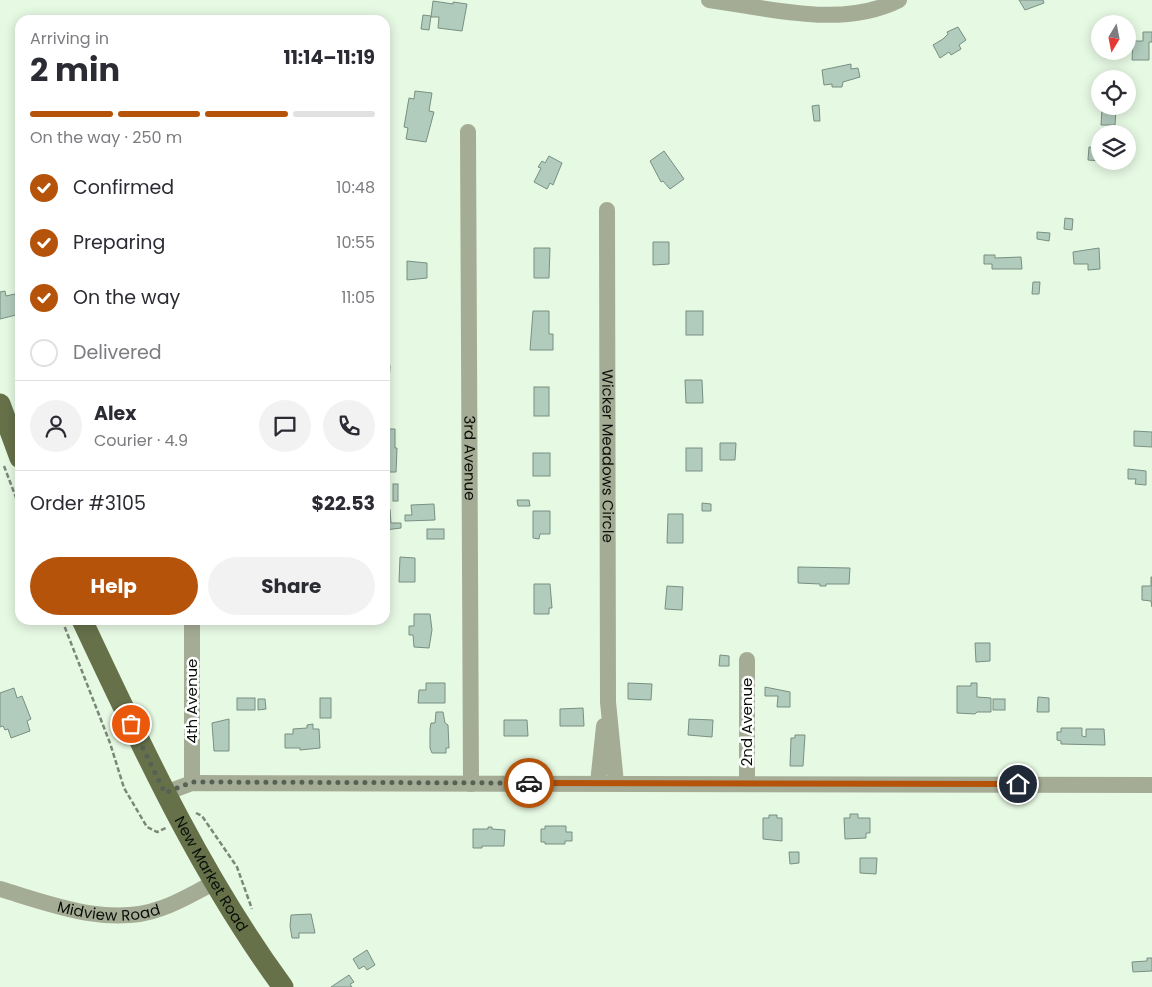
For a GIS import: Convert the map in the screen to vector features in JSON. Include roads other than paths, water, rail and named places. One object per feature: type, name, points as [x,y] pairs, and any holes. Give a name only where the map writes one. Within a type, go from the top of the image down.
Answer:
[{"type":"main road","points":[[0,404],[12,461]]},
{"type":"main road","name":"New Market Road","points":[[84,625],[165,793],[214,883],[283,987]]},
{"type":"street","points":[[709,0],[824,15],[871,10],[900,0]]},
{"type":"street","name":"3rd Avenue","points":[[468,132],[471,784]]},
{"type":"street","name":"Wicker Meadows Circle","points":[[607,210],[608,702],[616,783]]},
{"type":"street","name":"4th Avenue","points":[[192,625],[192,782]]},
{"type":"street","name":"2nd Avenue","points":[[747,660],[747,784]]},
{"type":"street","name":"Wicker Meadows Circle","points":[[598,783],[608,702]]},
{"type":"street","points":[[165,793],[192,782],[1152,785]]},
{"type":"street","name":"Midview Road","points":[[0,889],[69,910],[98,914],[133,914],[162,908],[214,883]]}]
